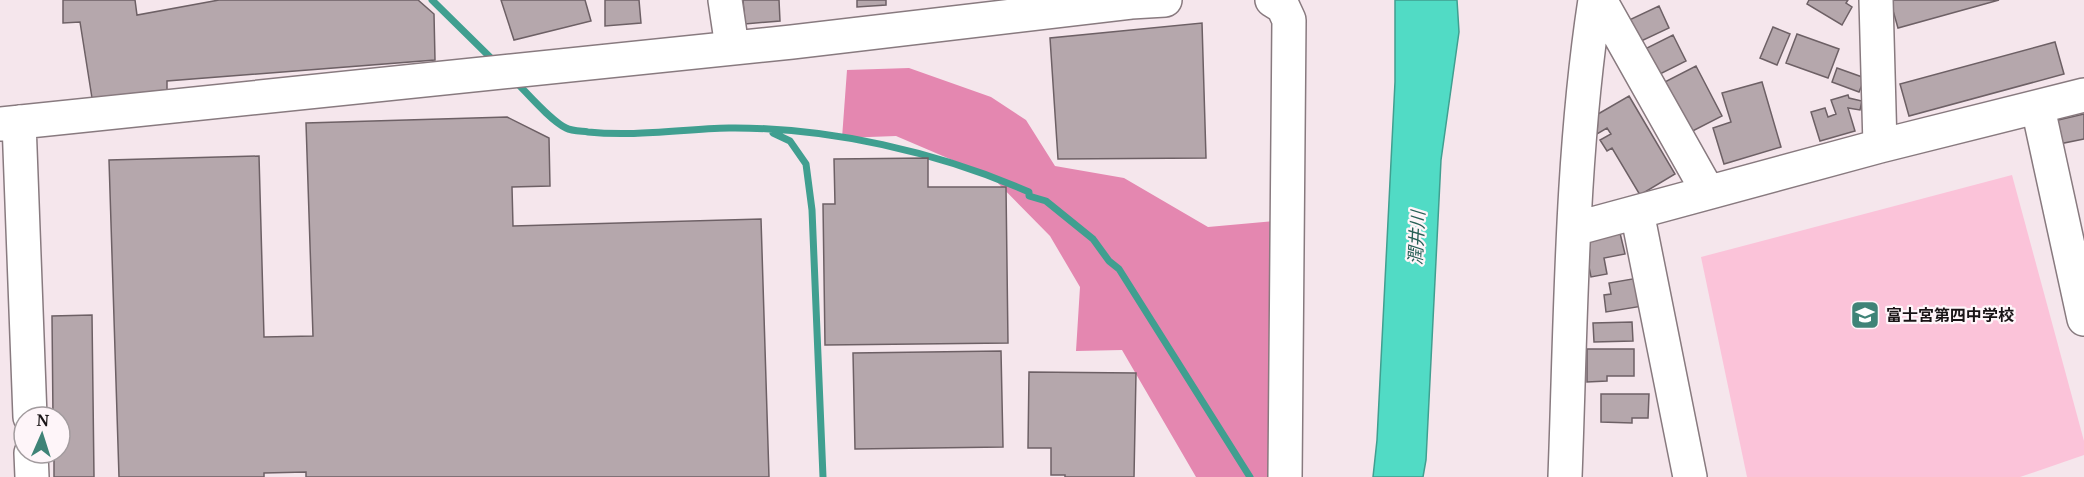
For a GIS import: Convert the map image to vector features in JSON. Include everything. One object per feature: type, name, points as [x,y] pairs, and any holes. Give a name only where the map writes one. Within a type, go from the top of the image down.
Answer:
[{"type":"street","points":[[725,0],[732,46]]},
{"type":"street","points":[[29,405],[10,123],[567,66],[732,46],[792,42],[1130,1],[1165,0]]},
{"type":"street","points":[[1272,0],[1283,7],[1289,20],[1285,477]]},
{"type":"street","points":[[1565,477],[1574,229],[1586,61],[1595,0]]},
{"type":"street","points":[[1600,0],[1708,192]]},
{"type":"street","points":[[1876,0],[1880,146]]},
{"type":"street","points":[[1574,229],[1880,146],[2084,95]]},
{"type":"street","points":[[2038,108],[2084,319]]},
{"type":"street","points":[[1637,212],[1690,477]]},
{"type":"shaded area","points":[[909,68],[991,97],[1026,120],[1055,166],[1124,178],[1208,227],[1275,221],[1275,477],[1196,477],[1122,350],[1076,351],[1080,287],[1050,236],[992,177],[896,136],[842,138],[847,70]]},
{"type":"shaded area","name":"富士宮第四中学校","points":[[2012,175],[2084,441],[2084,455],[2020,477],[1747,477],[1701,257]]},
{"type":"water","name":"潤井川","points":[[1395,0],[1457,0],[1459,32],[1441,160],[1426,460],[1423,477],[1373,477],[1377,440],[1395,82]]},
{"type":"building","points":[[63,0],[135,0],[137,15],[219,0],[418,0],[434,14],[435,60],[167,81],[167,90],[92,98],[80,22],[63,23]]},
{"type":"building","points":[[501,0],[585,0],[591,21],[514,40]]},
{"type":"building","points":[[605,0],[639,0],[641,23],[605,26]]},
{"type":"building","points":[[743,0],[779,0],[780,21],[745,24]]},
{"type":"building","points":[[857,0],[886,0],[886,5],[857,7]]},
{"type":"building","points":[[1809,0],[1848,0],[1846,3],[1852,7],[1842,25],[1807,4]]},
{"type":"building","points":[[1890,0],[1999,0],[1898,28]]},
{"type":"building","points":[[1659,6],[1669,28],[1637,43],[1627,21]]},
{"type":"building","points":[[1202,23],[1206,158],[1058,159],[1050,38]]},
{"type":"building","points":[[1773,27],[1790,34],[1777,65],[1760,58]]},
{"type":"building","points":[[1797,34],[1839,49],[1828,78],[1786,63]]},
{"type":"building","points":[[1673,35],[1686,61],[1648,80],[1635,54]]},
{"type":"building","points":[[2055,42],[2064,74],[1909,116],[1900,84]]},
{"type":"building","points":[[1696,66],[1722,116],[1679,138],[1653,88]]},
{"type":"building","points":[[1837,68],[1865,78],[1859,92],[1832,82]]},
{"type":"building","points":[[1762,82],[1781,147],[1724,164],[1713,128],[1731,122],[1722,93]]},
{"type":"building","points":[[1848,95],[1849,98],[1862,101],[1860,110],[1848,108],[1855,131],[1820,141],[1811,112],[1825,108],[1828,117],[1836,114],[1831,100]]},
{"type":"building","points":[[1629,96],[1675,174],[1640,195],[1612,148],[1607,151],[1600,140],[1611,134],[1607,128],[1597,134],[1598,114]]},
{"type":"building","points":[[2084,114],[2084,139],[2059,144],[2054,121]]},
{"type":"building","points":[[507,117],[549,138],[550,186],[512,187],[513,226],[761,219],[769,477],[306,477],[306,472],[264,473],[264,477],[119,477],[109,160],[259,156],[264,337],[313,336],[306,123]]},
{"type":"building","points":[[928,158],[928,187],[1006,187],[1008,343],[825,345],[823,204],[835,204],[834,159]]},
{"type":"building","points":[[1620,233],[1625,254],[1604,258],[1607,274],[1591,277],[1584,241]]},
{"type":"building","points":[[1638,278],[1643,306],[1606,312],[1604,295],[1611,294],[1609,283]]},
{"type":"building","points":[[92,315],[94,477],[54,477],[54,465],[72,465],[72,405],[53,405],[52,316]]},
{"type":"building","points":[[1632,322],[1633,341],[1594,342],[1593,323]]},
{"type":"building","points":[[1587,349],[1634,349],[1634,376],[1607,376],[1607,381],[1587,382]]},
{"type":"building","points":[[1001,351],[1003,447],[855,449],[853,353]]},
{"type":"building","points":[[1029,372],[1136,373],[1134,477],[1051,475],[1051,448],[1028,448]]},
{"type":"building","points":[[1601,394],[1649,394],[1648,418],[1632,418],[1632,423],[1601,422]]},
{"type":"waterway","points":[[432,0],[495,62]]},
{"type":"waterway","points":[[516,82],[554,120],[571,130],[623,134],[729,128],[767,129],[844,137],[958,165],[1029,192],[1029,196],[1046,201],[1093,239],[1109,261],[1119,269],[1250,477]]},
{"type":"waterway","points":[[773,133],[790,141],[806,164],[812,210],[823,477]]},
{"type":"place","name":"富士宮第四中学校","points":[[1865,315]]}]
